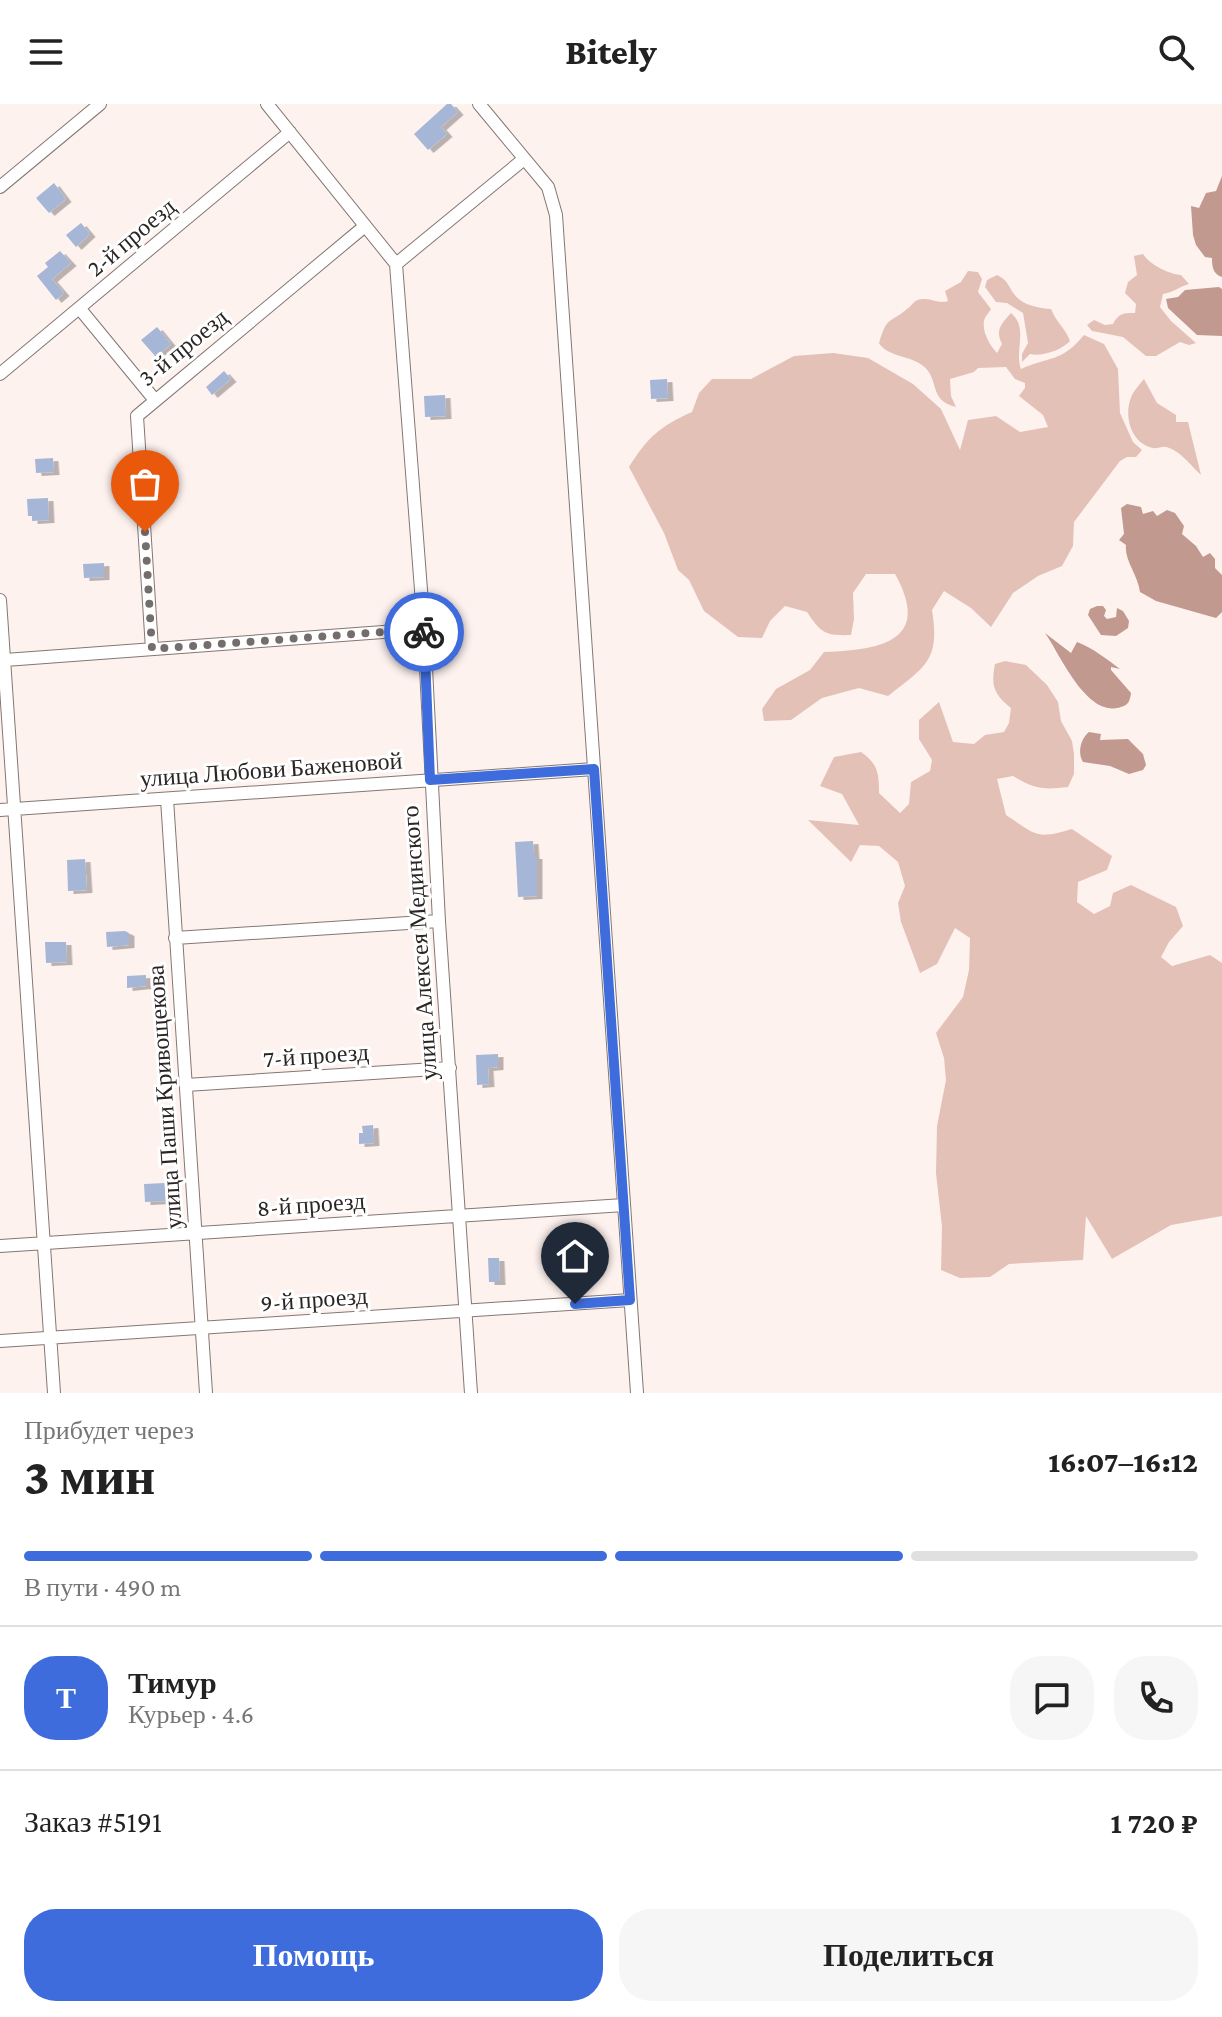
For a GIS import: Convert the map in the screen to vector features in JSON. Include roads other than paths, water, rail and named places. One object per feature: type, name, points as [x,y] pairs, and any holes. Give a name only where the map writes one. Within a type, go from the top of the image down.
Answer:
[{"type":"street","points":[[0,187],[100,104]]},
{"type":"street","points":[[267,104],[396,264],[524,159]]},
{"type":"street","points":[[479,104],[548,187],[556,215],[637,1393]]},
{"type":"street","name":"2-й проезд","points":[[0,374],[290,132]]},
{"type":"street","name":"3-й проезд","points":[[152,649],[137,416],[365,226]]},
{"type":"street","name":"улица Алексея Мединского","points":[[396,264],[424,629],[430,780],[471,1393]]},
{"type":"street","points":[[80,309],[154,399]]},
{"type":"street","points":[[0,600],[5,660],[6,810],[54,1393]]},
{"type":"street","points":[[5,660],[424,629]]},
{"type":"street","name":"улица Любови Баженовой","points":[[6,810],[594,769]]},
{"type":"street","name":"улица Паши Кривощекова","points":[[167,799],[206,1393]]},
{"type":"street","points":[[175,938],[439,921]]},
{"type":"street","name":"7-й проезд","points":[[186,1085],[450,1068]]},
{"type":"street","name":"8-й проезд","points":[[0,1246],[624,1205]]},
{"type":"street","name":"9-й проезд","points":[[0,1341],[630,1300]]}]
